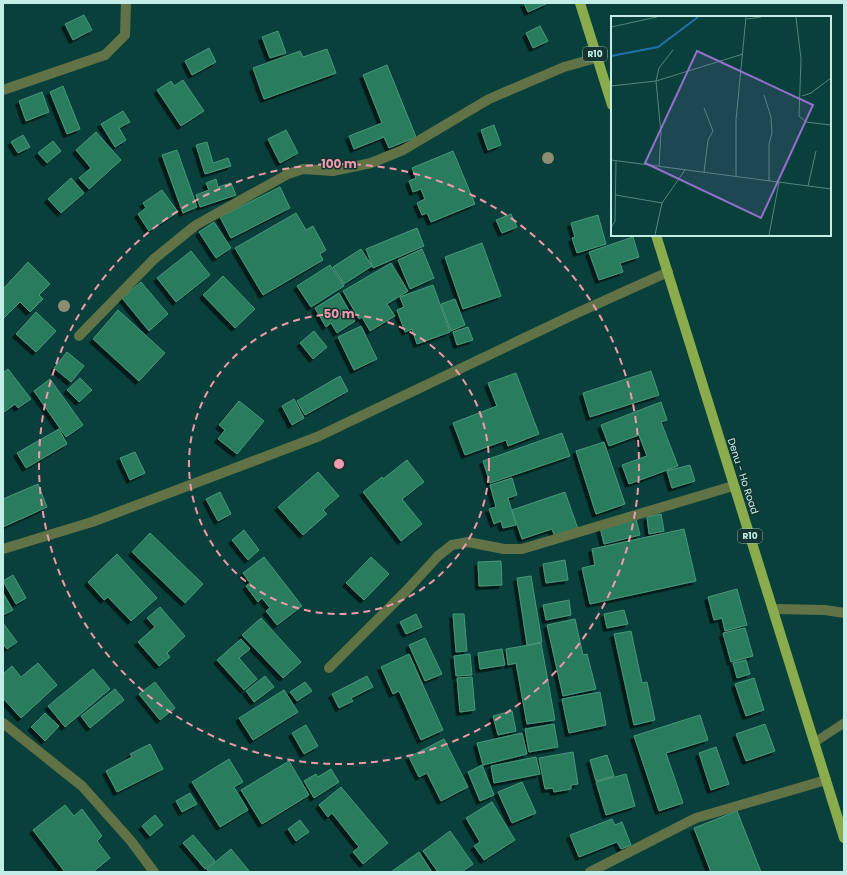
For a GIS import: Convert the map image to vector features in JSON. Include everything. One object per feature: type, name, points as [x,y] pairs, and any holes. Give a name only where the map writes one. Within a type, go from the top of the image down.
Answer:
[{"type":"main road","name":"R10","points":[[580,3],[611,102]]},
{"type":"main road","name":"Denu - Ho Road","points":[[656,236],[733,486],[774,609],[844,838]]},
{"type":"street","points":[[3,90],[105,56],[125,35],[126,3]]},
{"type":"street","points":[[79,336],[154,259],[196,225],[288,174],[303,169],[333,171],[371,163],[403,150],[489,99],[564,67],[596,58]]},
{"type":"street","points":[[3,549],[92,522],[317,437],[577,313],[668,272]]},
{"type":"street","points":[[329,668],[407,590],[438,556],[452,545],[468,542],[504,549],[522,549],[733,486]]},
{"type":"street","points":[[774,609],[825,610],[844,613]]},
{"type":"street","points":[[3,722],[82,786],[131,841],[154,872]]},
{"type":"street","points":[[590,872],[696,818],[826,780]]},
{"type":"lane","points":[[815,742],[844,723]]},
{"type":"building","points":[[524,3],[548,3],[528,12]]},
{"type":"building","points":[[84,15],[92,30],[73,40],[65,24]]},
{"type":"building","points":[[540,26],[548,41],[533,48],[526,33]]},
{"type":"building","points":[[278,31],[286,53],[270,58],[262,37]]},
{"type":"building","points":[[209,48],[216,62],[192,75],[185,61]]},
{"type":"building","points":[[327,49],[336,73],[264,99],[253,68],[300,51],[303,57]]},
{"type":"building","points":[[387,65],[416,137],[389,148],[384,137],[354,149],[349,136],[382,123],[363,75]]},
{"type":"building","points":[[183,80],[204,111],[181,126],[157,90],[171,81],[174,86]]},
{"type":"building","points":[[63,86],[80,129],[67,134],[50,92]]},
{"type":"building","points":[[42,92],[49,112],[26,121],[19,101]]},
{"type":"building","points":[[123,111],[130,122],[119,128],[126,140],[115,147],[101,124]]},
{"type":"building","points":[[494,125],[501,145],[488,150],[481,130]]},
{"type":"building","points":[[286,130],[298,153],[280,163],[268,139]]},
{"type":"building","points":[[96,132],[121,160],[89,189],[79,178],[91,168],[76,150]]},
{"type":"building","points":[[23,135],[30,147],[18,153],[11,142]]},
{"type":"building","points":[[53,141],[61,151],[47,163],[38,153]]},
{"type":"building","points":[[207,142],[213,163],[228,158],[231,166],[205,174],[196,145]]},
{"type":"building","points":[[177,150],[197,207],[183,213],[162,155]]},
{"type":"building","points":[[453,151],[475,204],[431,222],[427,213],[422,215],[417,203],[425,199],[421,189],[413,192],[409,181],[416,178],[412,168]]},
{"type":"building","points":[[71,178],[84,193],[61,213],[48,199]]},
{"type":"building","points":[[216,179],[218,187],[231,183],[236,195],[200,207],[196,195],[209,190],[206,183]]},
{"type":"building","points":[[280,187],[290,208],[231,238],[220,217]]},
{"type":"building","points":[[162,190],[178,212],[149,231],[138,214],[146,208],[143,203]]},
{"type":"building","points":[[296,213],[306,230],[313,226],[326,250],[320,254],[323,260],[263,295],[235,248]]},
{"type":"building","points":[[511,214],[517,227],[502,233],[496,220]]},
{"type":"building","points":[[598,215],[606,244],[577,253],[572,238],[575,237],[571,223]]},
{"type":"building","points":[[214,222],[231,248],[216,258],[199,232]]},
{"type":"building","points":[[417,228],[424,246],[373,268],[366,249]]},
{"type":"building","points":[[633,237],[639,257],[620,263],[623,272],[599,280],[589,252]]},
{"type":"building","points":[[482,243],[501,296],[463,309],[445,257]]},
{"type":"building","points":[[361,249],[372,266],[344,284],[333,267]]},
{"type":"building","points":[[422,249],[434,278],[410,289],[398,260]]},
{"type":"building","points":[[191,251],[210,275],[176,302],[157,278]]},
{"type":"building","points":[[28,262],[50,284],[39,295],[43,299],[30,312],[20,302],[3,319],[3,289]]},
{"type":"building","points":[[391,263],[408,291],[387,304],[395,316],[370,331],[362,317],[359,319],[343,291]]},
{"type":"building","points":[[330,265],[344,286],[311,307],[297,286]]},
{"type":"building","points":[[223,276],[255,309],[235,328],[203,295]]},
{"type":"building","points":[[141,282],[168,314],[149,331],[122,298]]},
{"type":"building","points":[[433,285],[450,332],[417,344],[412,329],[405,332],[397,310],[404,307],[400,297]]},
{"type":"building","points":[[339,293],[355,321],[337,333],[331,323],[326,327],[315,308]]},
{"type":"building","points":[[455,299],[465,325],[451,331],[441,304]]},
{"type":"building","points":[[118,310],[165,353],[139,381],[93,339]]},
{"type":"building","points":[[36,312],[56,331],[36,352],[16,334]]},
{"type":"building","points":[[361,326],[377,359],[354,370],[338,337]]},
{"type":"building","points":[[468,327],[473,340],[457,345],[453,332]]},
{"type":"building","points":[[314,331],[327,347],[313,359],[300,343]]},
{"type":"building","points":[[67,352],[84,366],[71,382],[54,368]]},
{"type":"building","points":[[8,369],[31,399],[18,408],[15,404],[3,413],[3,373]]},
{"type":"building","points":[[651,371],[659,395],[590,417],[583,393]]},
{"type":"building","points":[[516,373],[539,434],[508,446],[506,440],[465,455],[453,423],[497,406],[488,383]]},
{"type":"building","points":[[340,376],[348,391],[305,415],[297,401]]},
{"type":"building","points":[[80,378],[92,390],[79,402],[67,390]]},
{"type":"building","points":[[50,379],[83,425],[66,437],[34,391]]},
{"type":"building","points":[[294,399],[304,418],[292,425],[282,406]]},
{"type":"building","points":[[239,401],[264,421],[237,454],[218,439],[225,430],[219,425]]},
{"type":"building","points":[[661,402],[667,420],[661,422],[678,466],[629,484],[622,465],[647,456],[639,435],[609,446],[601,425]]},
{"type":"building","points":[[59,429],[67,444],[26,468],[17,453]]},
{"type":"building","points":[[562,433],[570,456],[490,483],[483,461]]},
{"type":"building","points":[[604,442],[625,504],[596,514],[576,451]]},
{"type":"building","points":[[135,452],[145,473],[130,480],[120,458]]},
{"type":"building","points":[[407,460],[424,482],[402,499],[422,524],[401,541],[363,492],[382,477],[383,479]]},
{"type":"building","points":[[690,465],[695,481],[672,488],[667,471]]},
{"type":"building","points":[[318,472],[339,496],[323,510],[327,514],[303,535],[278,507]]},
{"type":"building","points":[[512,478],[517,495],[508,498],[516,525],[503,528],[501,521],[494,524],[489,509],[496,507],[490,485]]},
{"type":"building","points":[[38,484],[47,507],[3,527],[3,499]]},
{"type":"building","points":[[220,492],[231,514],[218,521],[206,499]]},
{"type":"building","points":[[565,492],[578,529],[555,537],[552,529],[522,539],[512,510]]},
{"type":"building","points":[[661,514],[664,531],[649,534],[647,517]]},
{"type":"building","points":[[636,519],[640,535],[604,544],[600,527]]},
{"type":"building","points":[[684,529],[696,581],[590,604],[582,568],[595,565],[592,549]]},
{"type":"building","points":[[244,530],[259,550],[248,560],[232,540]]},
{"type":"building","points":[[150,533],[203,584],[185,603],[132,552]]},
{"type":"building","points":[[117,554],[157,598],[131,621],[108,597],[104,600],[88,582]]},
{"type":"building","points":[[264,557],[302,606],[277,625],[266,611],[270,608],[262,598],[258,602],[246,586],[250,583],[243,573]]},
{"type":"building","points":[[371,557],[389,574],[364,600],[346,583]]},
{"type":"building","points":[[565,560],[568,580],[546,583],[543,564]]},
{"type":"building","points":[[501,561],[502,585],[479,586],[478,562]]},
{"type":"building","points":[[13,575],[26,598],[16,604],[3,581]]},
{"type":"building","points":[[531,576],[542,642],[527,645],[517,578]]},
{"type":"building","points":[[737,589],[747,625],[725,631],[722,618],[714,620],[708,597]]},
{"type":"building","points":[[3,593],[13,610],[3,615]]},
{"type":"building","points":[[569,600],[571,615],[546,620],[543,605]]},
{"type":"building","points":[[160,607],[185,636],[167,653],[170,657],[159,666],[138,642],[155,627],[147,618]]},
{"type":"building","points":[[624,610],[628,624],[607,628],[604,614]]},
{"type":"building","points":[[416,614],[422,627],[406,634],[400,622]]},
{"type":"building","points":[[453,614],[464,614],[467,651],[456,652]]},
{"type":"building","points":[[261,618],[301,662],[283,678],[242,635]]},
{"type":"building","points":[[575,619],[583,655],[587,654],[596,689],[563,696],[547,625]]},
{"type":"building","points":[[3,623],[17,642],[7,649],[3,644]]},
{"type":"building","points":[[745,628],[753,656],[731,662],[723,633]]},
{"type":"building","points":[[631,631],[642,683],[647,682],[655,720],[634,725],[614,634]]},
{"type":"building","points":[[425,638],[442,674],[425,681],[409,645]]},
{"type":"building","points":[[241,639],[250,649],[239,658],[257,679],[244,690],[217,660]]},
{"type":"building","points":[[541,643],[555,720],[527,724],[516,663],[508,665],[506,649]]},
{"type":"building","points":[[502,649],[505,665],[480,669],[478,653]]},
{"type":"building","points":[[409,654],[443,730],[421,740],[399,691],[393,694],[381,667]]},
{"type":"building","points":[[470,654],[472,675],[456,676],[454,656]]},
{"type":"building","points":[[746,660],[750,674],[737,678],[733,663]]},
{"type":"building","points":[[38,663],[57,685],[21,718],[3,698],[3,674],[12,666],[21,677]]},
{"type":"building","points":[[93,669],[110,689],[65,727],[48,706]]},
{"type":"building","points":[[265,676],[274,687],[254,702],[246,691]]},
{"type":"building","points":[[367,676],[373,687],[351,698],[353,701],[339,708],[332,694]]},
{"type":"building","points":[[472,677],[475,710],[460,712],[457,678]]},
{"type":"building","points":[[754,678],[764,710],[746,716],[735,684]]},
{"type":"building","points":[[155,682],[175,708],[160,720],[139,694]]},
{"type":"building","points":[[305,682],[312,691],[297,701],[290,692]]},
{"type":"building","points":[[115,689],[124,700],[90,728],[81,716]]},
{"type":"building","points":[[284,690],[298,712],[253,740],[239,718]]},
{"type":"building","points":[[600,692],[606,725],[569,733],[562,699]]},
{"type":"building","points":[[512,711],[516,731],[498,735],[493,716]]},
{"type":"building","points":[[45,713],[59,726],[45,741],[31,727]]},
{"type":"building","points":[[700,715],[708,740],[666,753],[683,803],[659,811],[634,736]]},
{"type":"building","points":[[554,724],[558,747],[529,752],[525,729]]},
{"type":"building","points":[[765,724],[775,751],[746,761],[736,734]]},
{"type":"building","points":[[306,725],[318,746],[304,754],[292,733]]},
{"type":"building","points":[[522,733],[527,754],[483,765],[477,743]]},
{"type":"building","points":[[444,739],[468,787],[441,801],[427,773],[419,777],[409,757]]},
{"type":"building","points":[[150,744],[163,769],[117,792],[106,771],[132,757],[130,754]]},
{"type":"building","points":[[716,747],[729,784],[711,790],[699,753]]},
{"type":"building","points":[[573,752],[578,784],[571,785],[571,789],[554,792],[553,788],[545,789],[539,758]]},
{"type":"building","points":[[607,755],[614,776],[596,781],[590,760]]},
{"type":"building","points":[[536,757],[540,774],[494,783],[491,766]]},
{"type":"building","points":[[229,759],[243,782],[234,787],[248,810],[220,827],[192,782]]},
{"type":"building","points":[[289,761],[309,795],[262,824],[241,790]]},
{"type":"building","points":[[482,765],[494,795],[480,801],[468,772]]},
{"type":"building","points":[[331,769],[339,782],[314,798],[304,781],[316,774],[318,777]]},
{"type":"building","points":[[626,774],[635,806],[606,815],[596,782]]},
{"type":"building","points":[[522,782],[536,813],[512,823],[498,792]]},
{"type":"building","points":[[341,787],[388,843],[363,864],[353,852],[359,847],[332,813],[328,817],[319,805]]},
{"type":"building","points":[[190,793],[197,804],[182,812],[176,801]]},
{"type":"building","points":[[492,802],[515,840],[484,860],[474,846],[480,842],[466,818]]},
{"type":"building","points":[[65,805],[74,816],[82,809],[102,836],[97,841],[110,858],[93,872],[65,872],[33,830]]},
{"type":"building","points":[[737,811],[761,872],[711,872],[694,828]]},
{"type":"building","points":[[155,815],[163,825],[150,836],[142,826]]},
{"type":"building","points":[[612,819],[615,825],[622,822],[631,845],[621,849],[617,842],[579,857],[570,835]]},
{"type":"building","points":[[300,820],[309,832],[296,841],[288,829]]},
{"type":"building","points":[[450,831],[473,864],[462,872],[438,872],[423,851]]},
{"type":"building","points":[[193,835],[215,861],[205,869],[183,843]]},
{"type":"building","points":[[231,849],[250,872],[209,872],[207,869]]},
{"type":"building","points":[[419,852],[432,872],[391,872]]}]
